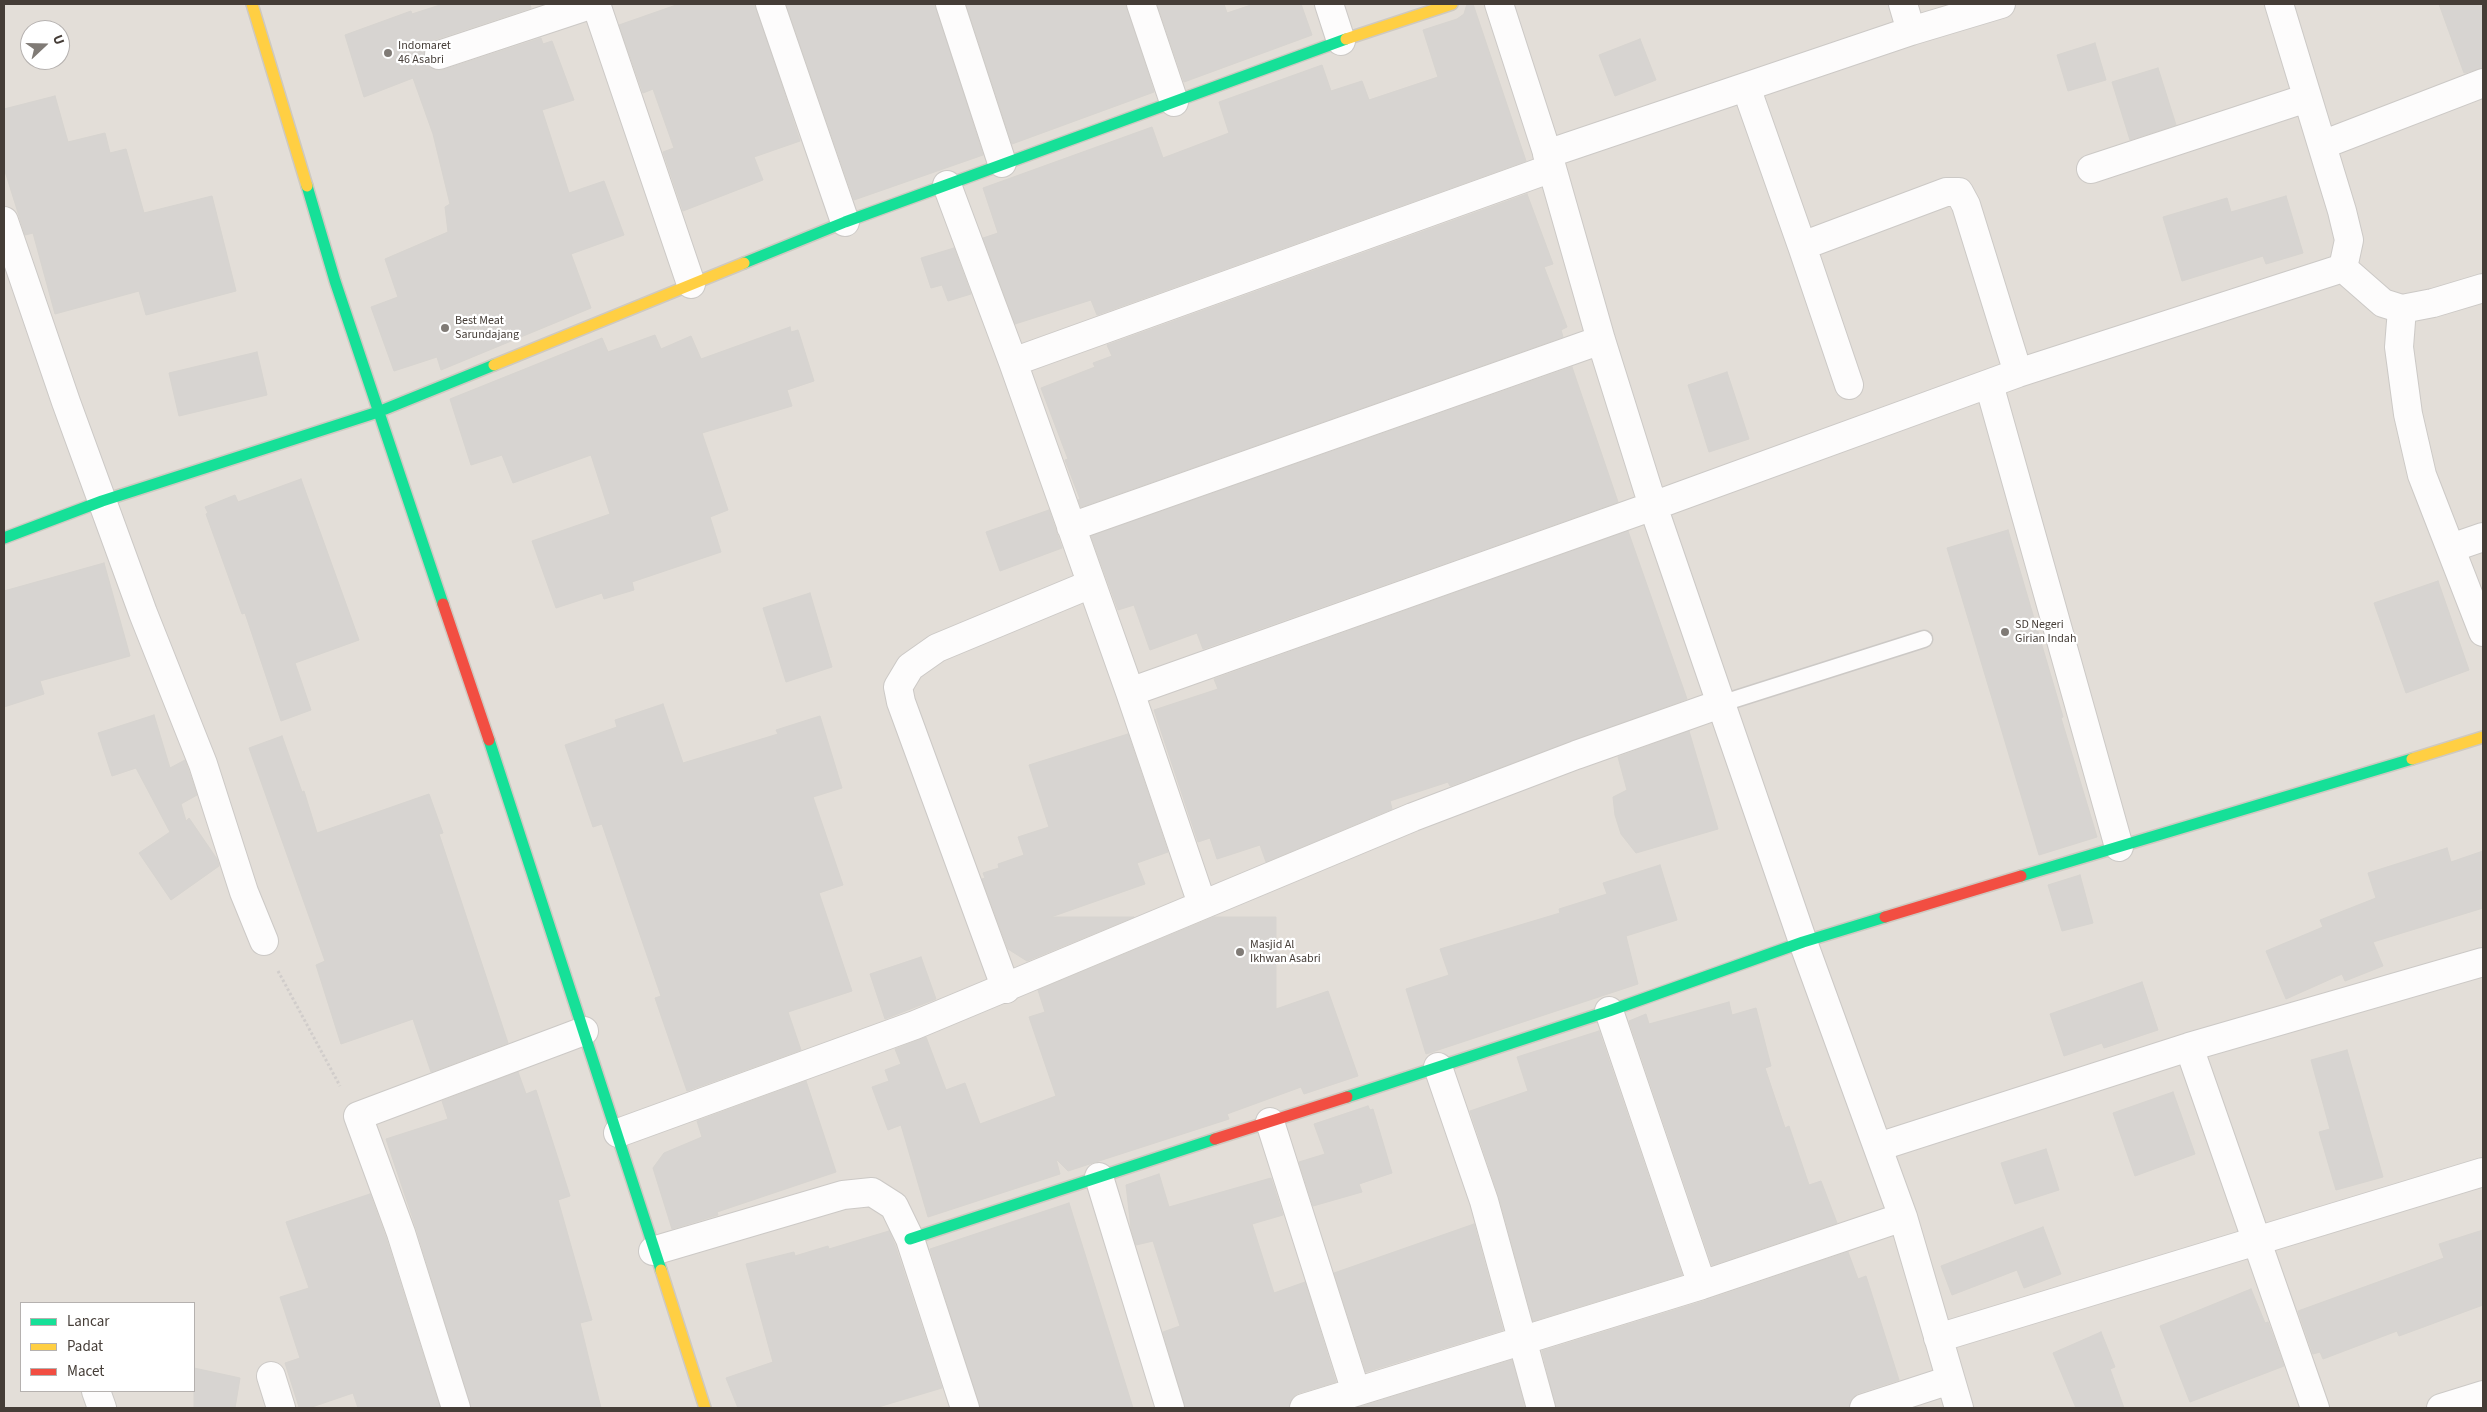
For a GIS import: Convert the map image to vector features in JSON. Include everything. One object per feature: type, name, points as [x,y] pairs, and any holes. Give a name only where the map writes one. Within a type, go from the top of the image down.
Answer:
[{"type":"street","points":[[252,4],[335,281],[520,833],[705,1408]]},
{"type":"street","points":[[439,55],[594,4],[691,284]]},
{"type":"street","points":[[770,4],[845,222]]},
{"type":"street","points":[[950,4],[1002,163]]},
{"type":"street","points":[[1141,4],[1174,102]]},
{"type":"street","points":[[1329,4],[1341,41]]},
{"type":"street","points":[[4,538],[102,502],[378,412],[845,222],[1002,163],[1341,41],[1452,4]]},
{"type":"street","points":[[1499,4],[1550,161],[1601,340],[1653,506],[1802,942],[1903,1217],[1959,1408]]},
{"type":"street","points":[[1903,4],[1911,31]]},
{"type":"street","points":[[1013,362],[1746,88],[1911,31],[2001,4]]},
{"type":"street","points":[[2278,4],[2322,145],[2349,240],[2343,268]]},
{"type":"street","points":[[2322,145],[2483,83]]},
{"type":"street","points":[[1746,88],[1849,385]]},
{"type":"street","points":[[2091,169],[2307,98]]},
{"type":"street","points":[[947,185],[1013,362],[1130,692],[1202,904]]},
{"type":"street","points":[[1802,246],[1946,192],[1959,192],[1966,205],[2018,372]]},
{"type":"street","points":[[4,221],[102,502],[202,764],[244,892],[264,941]]},
{"type":"street","points":[[2343,268],[2383,303],[2402,309],[2433,303],[2483,288]]},
{"type":"street","points":[[1130,692],[1653,506],[2018,372],[2343,268]]},
{"type":"street","points":[[2402,309],[2399,347],[2408,414],[2422,475],[2452,548],[2483,632]]},
{"type":"street","points":[[1071,527],[1601,340]]},
{"type":"street","points":[[1989,384],[2119,847]]},
{"type":"street","points":[[2452,548],[2483,537]]},
{"type":"street","points":[[1006,989],[901,702],[898,687],[910,668],[937,648],[1091,584]]},
{"type":"street","points":[[618,1133],[838,1055],[1006,989],[1202,904],[1414,817],[1576,755],[1720,704]]},
{"type":"street","points":[[910,1239],[1608,1011],[1802,942],[2483,737]]},
{"type":"street","points":[[1878,1147],[2189,1047],[2483,962]]},
{"type":"street","points":[[1608,1011],[1702,1285]]},
{"type":"street","points":[[456,1408],[401,1233],[358,1116],[584,1031]]},
{"type":"street","points":[[2189,1047],[2315,1408]]},
{"type":"street","points":[[1438,1067],[1484,1201],[1541,1408]]},
{"type":"street","points":[[1270,1122],[1356,1392]]},
{"type":"street","points":[[1938,1338],[2483,1172]]},
{"type":"street","points":[[1099,1177],[1170,1408]]},
{"type":"street","points":[[653,1251],[843,1195],[872,1192],[894,1206],[910,1239],[965,1408]]},
{"type":"street","points":[[1304,1408],[1702,1285],[1903,1217]]},
{"type":"street","points":[[271,1376],[281,1408]]},
{"type":"street","points":[[1864,1408],[1950,1380]]},
{"type":"street","points":[[96,1392],[102,1408]]},
{"type":"street","points":[[2441,1408],[2483,1395]]},
{"type":"lane","points":[[1720,704],[1924,639]]},
{"type":"path","points":[[264,941],[295,1005],[358,1116]]},
{"type":"shaded area","points":[[4,4],[2483,4],[2483,1408],[4,1408]]},
{"type":"building","points":[[443,4],[530,4],[531,8],[434,40],[427,45],[424,51],[424,60],[429,67],[443,70],[541,38],[543,44],[552,41],[574,100],[542,110],[569,193],[604,181],[624,235],[571,254],[591,308],[441,370],[437,357],[394,371],[371,307],[398,297],[385,259],[448,232],[445,207],[450,204],[433,134],[413,78],[364,97],[345,35],[411,11],[412,14]]},
{"type":"building","points":[[679,4],[755,4],[800,141],[754,157],[763,180],[683,211],[663,152],[674,148],[653,89],[643,93],[619,25]]},
{"type":"building","points":[[786,4],[935,4],[983,155],[854,200]]},
{"type":"building","points":[[966,4],[1126,4],[1154,92],[1012,144]]},
{"type":"building","points":[[1157,4],[1224,4],[1227,13],[1254,4],[1301,4],[1312,35],[1184,82]]},
{"type":"building","points":[[1467,4],[1473,4],[1526,161],[1097,315],[1091,300],[1015,324],[983,238],[998,233],[983,188],[1152,127],[1163,158],[1229,133],[1219,102],[1322,65],[1331,91],[1362,81],[1369,100],[1438,77],[1423,30],[1457,19],[1464,14]]},
{"type":"building","points":[[2439,4],[2483,4],[2483,68],[2464,73]]},
{"type":"building","points":[[1640,39],[1656,80],[1615,96],[1599,55]]},
{"type":"building","points":[[2095,43],[2106,80],[2068,91],[2057,55]]},
{"type":"building","points":[[2158,68],[2176,125],[2130,140],[2112,82]]},
{"type":"building","points":[[55,96],[68,142],[105,133],[110,153],[126,149],[144,213],[212,196],[236,291],[146,315],[139,291],[55,314],[33,233],[25,235],[4,168],[4,109]]},
{"type":"building","points":[[1527,194],[1553,264],[1544,267],[1567,327],[1561,330],[1563,337],[1081,507],[1078,500],[1080,499],[1065,460],[1068,459],[1041,388],[1095,367],[1093,363],[1112,356],[1107,345]]},
{"type":"building","points":[[2286,196],[2303,253],[2266,264],[2263,256],[2182,281],[2163,217],[2227,198],[2231,212]]},
{"type":"building","points":[[954,248],[971,294],[948,301],[942,285],[931,288],[921,258]]},
{"type":"building","points":[[790,327],[791,332],[798,330],[814,381],[787,390],[792,406],[702,433],[728,510],[710,517],[721,552],[632,582],[634,590],[604,599],[602,593],[556,608],[532,541],[610,514],[591,455],[513,483],[502,455],[471,465],[450,399],[602,338],[608,352],[655,335],[661,349],[691,336],[701,359]]},
{"type":"building","points":[[257,352],[267,395],[179,416],[169,373]]},
{"type":"building","points":[[1572,367],[1618,502],[1203,649],[1197,633],[1150,650],[1134,605],[1118,610],[1091,536]]},
{"type":"building","points":[[1727,372],[1749,439],[1709,452],[1688,385]]},
{"type":"building","points":[[301,479],[359,640],[295,663],[311,710],[281,721],[245,613],[242,614],[205,507],[235,495],[238,502]]},
{"type":"building","points":[[1049,510],[1062,548],[1000,571],[986,532]]},
{"type":"building","name":"SD Negeri Girian Indah","points":[[2008,530],[2097,837],[2039,855],[1947,548]]},
{"type":"building","points":[[1628,531],[1687,699],[1450,786],[1448,782],[1390,801],[1392,809],[1266,862],[1260,845],[1217,859],[1210,838],[1198,842],[1154,710],[1218,689],[1214,679]]},
{"type":"building","points":[[104,563],[130,656],[40,681],[44,694],[4,707],[4,591]]},
{"type":"building","points":[[2438,581],[2469,670],[2406,693],[2374,603]]},
{"type":"building","points":[[810,593],[832,667],[786,682],[763,608]]},
{"type":"building","points":[[663,704],[683,763],[778,734],[776,730],[820,716],[842,788],[813,797],[843,885],[819,893],[852,991],[788,1012],[801,1050],[687,1091],[655,998],[661,996],[602,824],[593,827],[565,745],[617,727],[615,720]]},
{"type":"building","points":[[154,715],[170,768],[185,760],[197,795],[181,804],[186,821],[189,818],[217,859],[219,866],[171,900],[139,853],[170,832],[136,768],[112,776],[98,733]]},
{"type":"building","points":[[1689,731],[1718,829],[1636,853],[1621,834],[1615,815],[1613,797],[1627,790],[1618,757]]},
{"type":"building","points":[[1128,734],[1168,852],[1137,863],[1145,884],[1051,917],[1134,917],[1027,961],[1008,949],[982,879],[985,878],[983,873],[999,868],[998,864],[1024,855],[1018,837],[1049,827],[1029,765]]},
{"type":"building","points":[[282,736],[302,792],[304,791],[317,833],[429,794],[443,833],[439,834],[508,1043],[431,1072],[413,1019],[341,1044],[316,965],[325,961],[249,748]]},
{"type":"building","points":[[2447,848],[2451,862],[2483,851],[2483,908],[2373,942],[2383,966],[2345,981],[2342,974],[2286,999],[2266,951],[2323,927],[2320,920],[2376,898],[2368,873]]},
{"type":"building","points":[[1660,865],[1677,920],[1626,936],[1638,984],[1426,1054],[1406,989],[1449,975],[1440,949],[1560,913],[1559,909],[1607,894],[1603,883]]},
{"type":"building","points":[[2080,875],[2093,923],[2062,931],[2048,885]]},
{"type":"building","points":[[1214,917],[1276,917],[1276,1009],[1328,991],[1358,1076],[1304,1094],[1301,1087],[1227,1114],[1229,1119],[1068,1171],[1056,1159],[1060,1174],[928,1217],[901,1125],[888,1130],[872,1087],[889,1081],[885,1070],[901,1064],[895,1049],[926,1037],[946,1090],[965,1083],[980,1124],[1056,1096],[1029,1017],[1045,1012],[1038,990]]},
{"type":"building","points":[[921,957],[936,999],[885,1019],[870,974]]},
{"type":"building","points":[[2142,982],[2158,1030],[2104,1048],[2102,1043],[2064,1056],[2050,1014]]},
{"type":"building","points":[[1729,1002],[1732,1015],[1756,1008],[1771,1066],[1765,1068],[1785,1128],[1789,1126],[1809,1185],[1821,1181],[1837,1223],[1712,1265],[1629,1021],[1646,1014],[1649,1024]]},
{"type":"building","points":[[1599,1031],[1682,1275],[1533,1321],[1499,1197],[1470,1111],[1528,1091],[1517,1057]]},
{"type":"building","points":[[2347,1050],[2383,1177],[2336,1190],[2319,1132],[2330,1129],[2311,1060]]},
{"type":"building","points":[[518,1072],[526,1094],[536,1090],[570,1196],[558,1200],[592,1320],[580,1323],[601,1408],[471,1408],[416,1228],[386,1139],[448,1119],[442,1101]]},
{"type":"building","points":[[806,1081],[836,1172],[717,1212],[718,1215],[672,1229],[653,1168],[664,1153],[702,1137],[697,1121]]},
{"type":"building","points":[[2173,1092],[2195,1154],[2135,1176],[2113,1113]]},
{"type":"building","points":[[1368,1106],[1370,1110],[1373,1109],[1392,1173],[1359,1184],[1362,1192],[1313,1206],[1299,1162],[1325,1154],[1314,1124]]},
{"type":"building","points":[[2046,1149],[2059,1190],[2015,1204],[2001,1163]]},
{"type":"building","points":[[1159,1174],[1169,1207],[1271,1178],[1283,1215],[1252,1224],[1274,1293],[1305,1282],[1336,1382],[1299,1393],[1292,1398],[1289,1408],[1185,1408],[1163,1332],[1180,1326],[1153,1241],[1136,1245],[1131,1228],[1126,1185]]},
{"type":"building","points":[[370,1194],[386,1238],[440,1408],[358,1408],[353,1393],[312,1407],[299,1407],[285,1363],[300,1358],[280,1297],[309,1288],[286,1222]]},
{"type":"building","points":[[1069,1203],[1133,1408],[980,1408],[930,1249]]},
{"type":"building","points":[[1474,1224],[1503,1330],[1366,1372],[1334,1273]]},
{"type":"building","points":[[2043,1227],[2061,1274],[2024,1288],[2017,1270],[1952,1295],[1941,1266]]},
{"type":"building","points":[[2483,1230],[2483,1305],[2399,1336],[2397,1331],[2323,1359],[2320,1352],[2313,1354],[2298,1311],[2444,1258],[2439,1244]]},
{"type":"building","points":[[889,1231],[942,1388],[875,1408],[738,1408],[726,1378],[773,1362],[746,1264],[794,1252],[795,1256],[828,1246],[829,1249]]},
{"type":"building","points":[[1848,1252],[1858,1279],[1866,1276],[1899,1380],[1859,1393],[1852,1398],[1849,1407],[1556,1408],[1542,1351],[1707,1300]]},
{"type":"building","points":[[2251,1289],[2265,1323],[2268,1322],[2284,1366],[2190,1402],[2160,1326]]},
{"type":"building","points":[[2101,1332],[2115,1367],[2110,1369],[2124,1408],[2076,1408],[2053,1353]]},
{"type":"building","points":[[1512,1360],[1525,1408],[1356,1408],[1360,1407]]},
{"type":"building","points":[[195,1368],[240,1378],[235,1408],[194,1408]]},
{"type":"traffic: fast","points":[[744,263],[845,222],[1346,39]]},
{"type":"traffic: fast","points":[[307,186],[335,281],[443,604]]},
{"type":"traffic: fast","points":[[4,538],[102,501],[378,412],[494,365]]},
{"type":"traffic: fast","points":[[489,740],[661,1270]]},
{"type":"traffic: fast","points":[[2021,876],[2412,759]]},
{"type":"traffic: fast","points":[[1347,1097],[1609,1011],[1803,942],[1885,917]]},
{"type":"traffic: fast","points":[[910,1239],[1215,1139]]},
{"type":"traffic: slow","points":[[252,4],[307,186]]},
{"type":"traffic: slow","points":[[1346,39],[1452,4]]},
{"type":"traffic: slow","points":[[494,365],[744,263]]},
{"type":"traffic: slow","points":[[2412,759],[2483,737]]},
{"type":"traffic: slow","points":[[661,1270],[705,1408]]},
{"type":"traffic: jam","points":[[443,604],[489,740]]},
{"type":"traffic: jam","points":[[1885,917],[2021,876]]},
{"type":"traffic: jam","points":[[1215,1139],[1347,1097]]},
{"type":"place","name":"Indomaret 46 Asabri","points":[[388,53]]},
{"type":"place","name":"Best Meat Sarundajang","points":[[445,328]]},
{"type":"place","name":"SD Negeri Girian Indah","points":[[2005,632]]},
{"type":"place","name":"Masjid Al Ikhwan Asabri","points":[[1240,952]]}]
